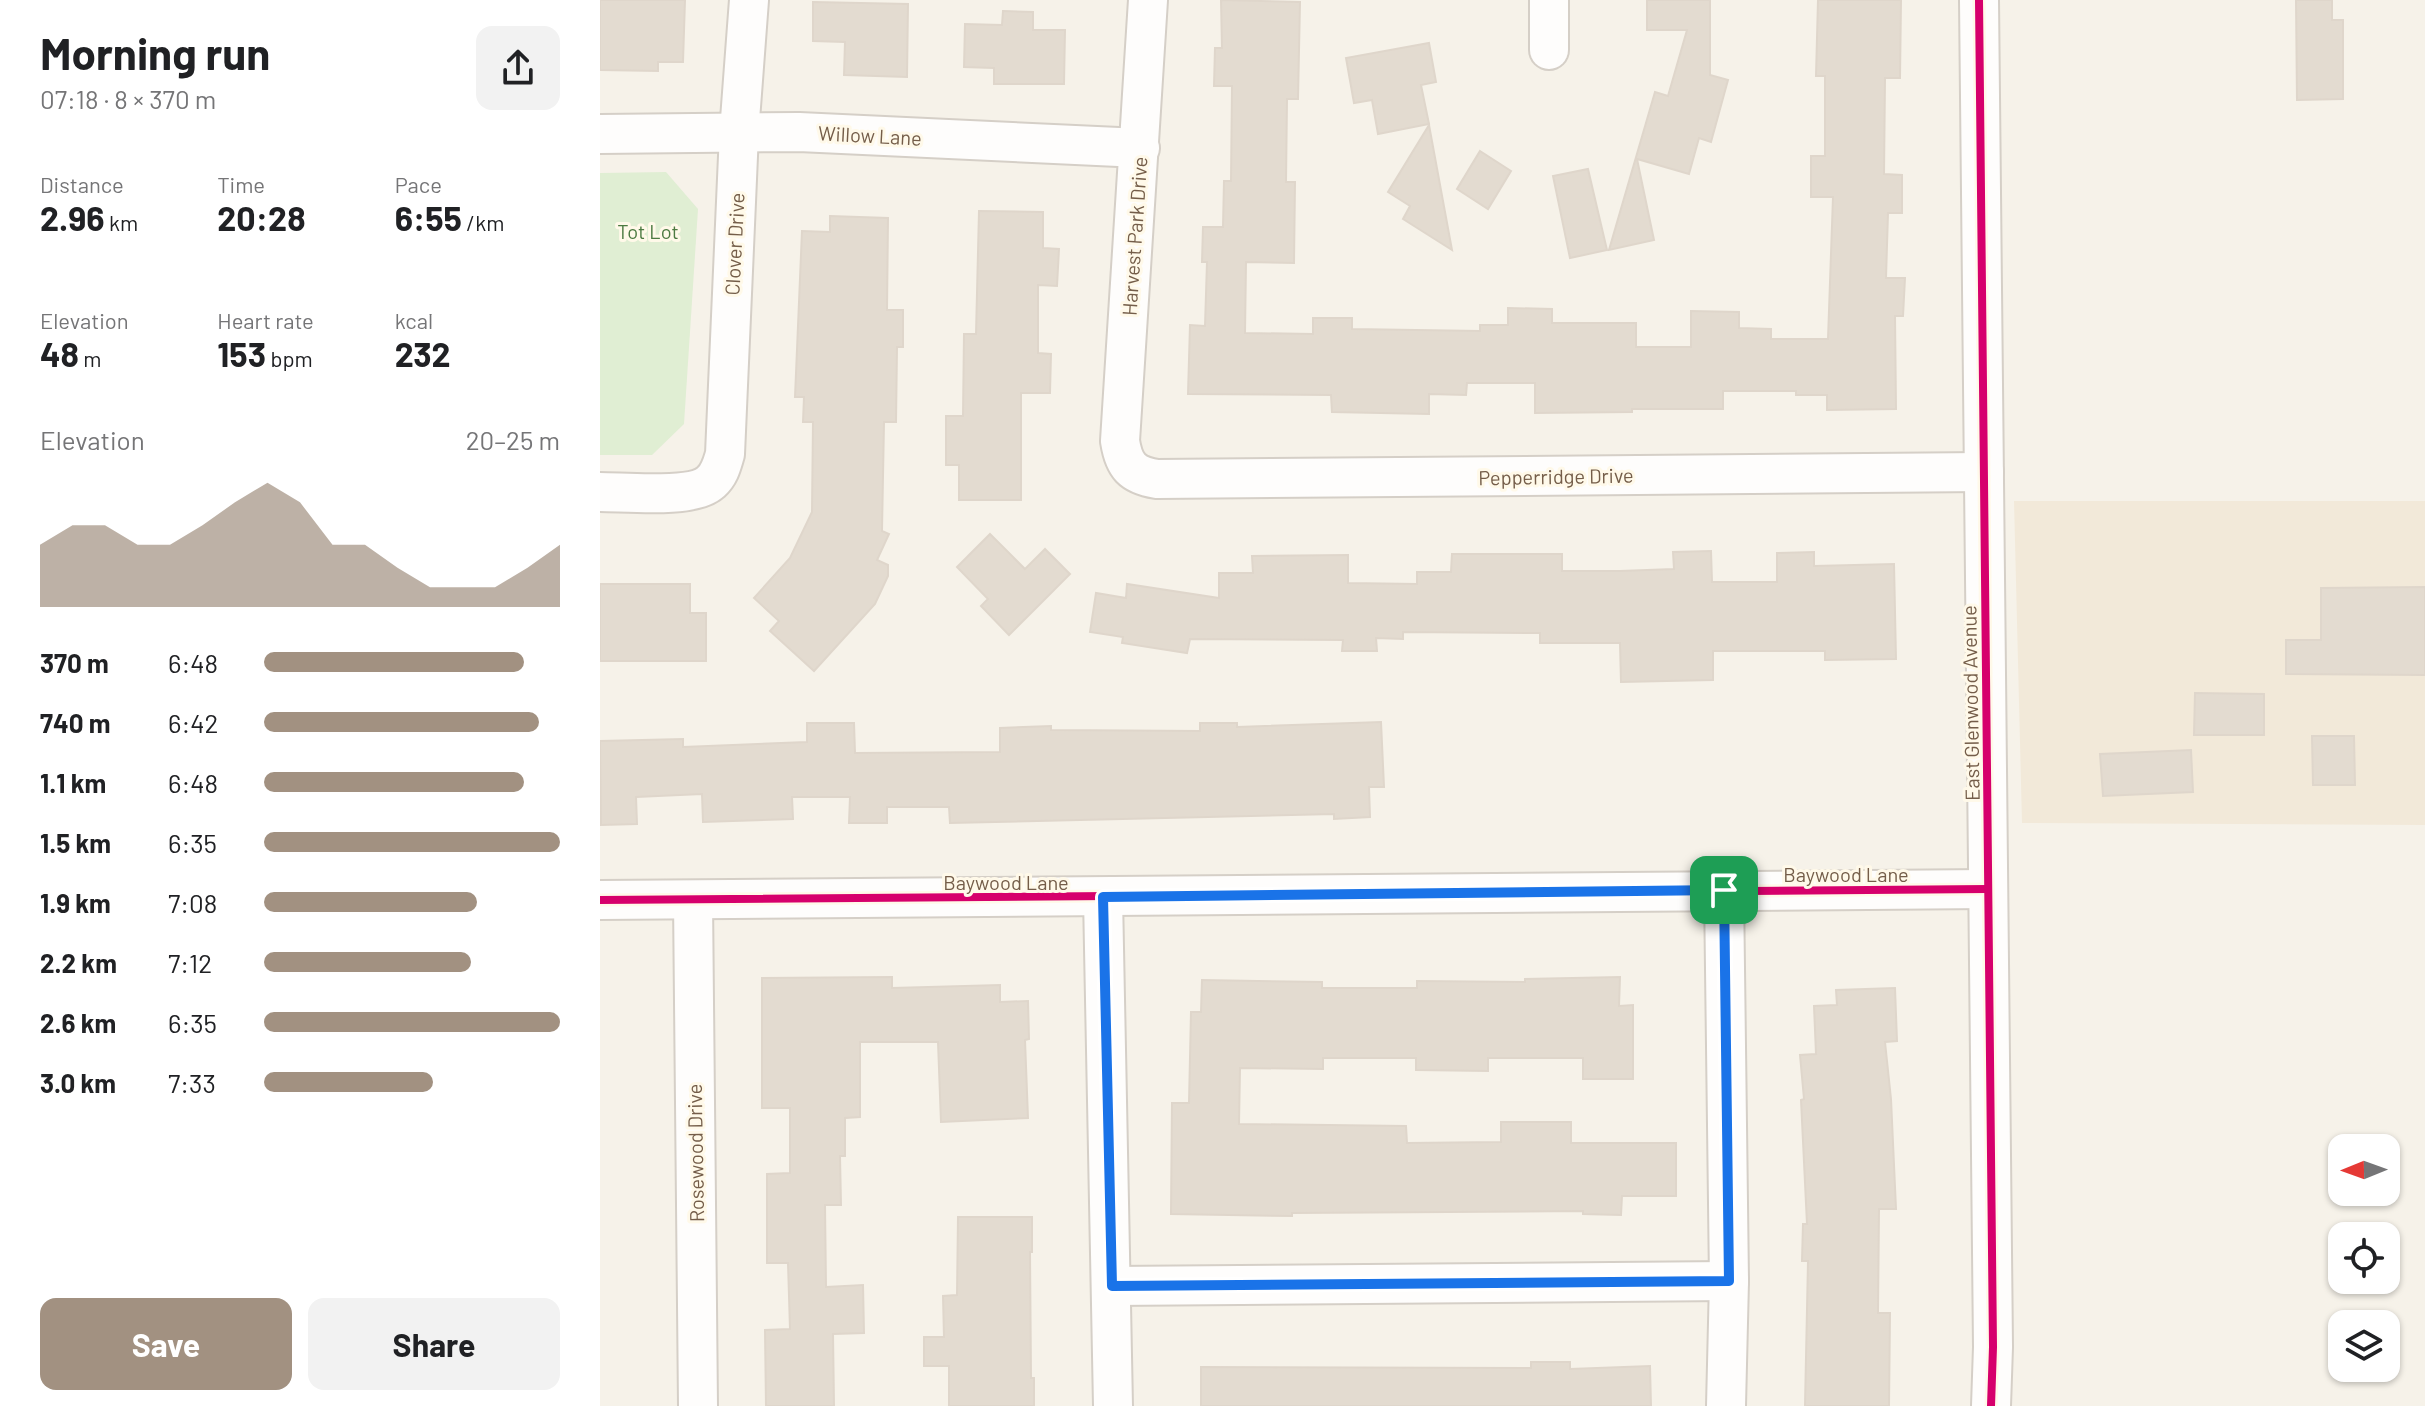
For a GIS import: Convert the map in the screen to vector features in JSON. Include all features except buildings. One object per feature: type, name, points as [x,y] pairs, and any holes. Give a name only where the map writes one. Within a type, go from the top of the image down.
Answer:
[{"type":"street","name":"Clover Drive","points":[[600,492],[693,490],[710,484],[720,471],[725,454],[739,133],[749,0]]},
{"type":"street","name":"Harvest Park Drive","points":[[1129,470],[1122,457],[1120,441],[1148,0]]},
{"type":"street","points":[[1549,0],[1549,50]]},
{"type":"street","name":"East Glenwood Avenue","points":[[1979,0],[1993,1347],[1991,1406]]},
{"type":"street","name":"Willow Lane","points":[[600,134],[812,133],[1140,148]]},
{"type":"street","name":"Pepperridge Drive","points":[[1129,470],[1141,477],[1157,479],[1984,472]]},
{"type":"street","name":"Baywood Lane","points":[[600,900],[1988,889]]},
{"type":"street","points":[[1724,890],[1729,1281],[1726,1406]]},
{"type":"street","points":[[1103,897],[1113,1406]]},
{"type":"street","name":"Rosewood Drive","points":[[693,900],[698,1406]]},
{"type":"street","points":[[1112,1286],[1729,1281]]},
{"type":"shaded area","points":[[2014,501],[2425,501],[2425,825],[2022,823]]},
{"type":"green space","name":"Tot Lot","points":[[666,172],[698,209],[684,424],[652,455],[600,455],[600,173]]},
{"type":"cycle path","points":[[1979,0],[1993,1347],[1991,1406]]},
{"type":"cycle path","points":[[600,900],[1988,889]]},
{"type":"route","points":[[1724,890],[1729,1281],[1112,1286],[1103,897],[1724,890]]}]
